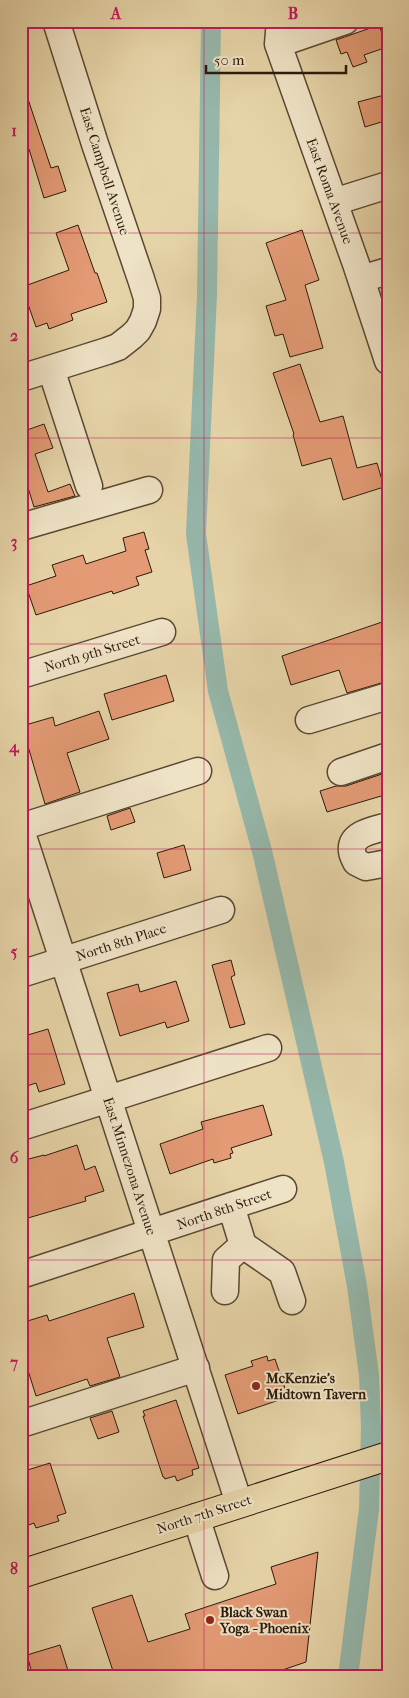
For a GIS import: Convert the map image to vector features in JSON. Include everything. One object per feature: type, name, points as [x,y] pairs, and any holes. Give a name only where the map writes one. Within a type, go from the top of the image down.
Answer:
[{"type":"main road","name":"North 7th Street","points":[[21,1574],[388,1456]]},
{"type":"street","name":"East Campbell Avenue","points":[[51,369],[118,347],[138,330],[147,309],[147,298],[56,21]]},
{"type":"street","points":[[279,33],[345,21]]},
{"type":"street","name":"East Roma Avenue","points":[[279,33],[388,360]]},
{"type":"street","points":[[334,202],[388,184]]},
{"type":"street","points":[[361,279],[388,271]]},
{"type":"street","points":[[21,378],[51,369],[89,486]]},
{"type":"street","points":[[21,527],[149,490]]},
{"type":"street","name":"North 9th Street","points":[[21,675],[162,632]]},
{"type":"street","points":[[309,720],[388,696]]},
{"type":"street","points":[[341,772],[388,756]]},
{"type":"street","points":[[21,828],[198,771]]},
{"type":"street","points":[[388,826],[362,834],[353,842],[352,851],[356,862],[366,867],[388,863]]},
{"type":"street","name":"East Minnezona Avenue","points":[[21,828],[239,1503]]},
{"type":"street","name":"North 8th Place","points":[[21,974],[221,910]]},
{"type":"street","points":[[21,1127],[268,1048]]},
{"type":"street","name":"North 8th Street","points":[[21,1275],[283,1188]]},
{"type":"street","points":[[231,1206],[243,1245],[282,1272],[292,1301]]},
{"type":"street","points":[[225,1292],[226,1260],[243,1245]]},
{"type":"street","points":[[21,1424],[196,1368]]},
{"type":"street","points":[[196,1517],[215,1576]]},
{"type":"building","points":[[379,25],[387,47],[364,55],[367,62],[353,67],[347,52],[341,54],[336,40]]},
{"type":"building","points":[[21,87],[24,87],[51,168],[58,166],[66,191],[44,198],[29,149],[21,152]]},
{"type":"building","points":[[388,94],[388,120],[365,127],[358,102]]},
{"type":"building","points":[[78,225],[107,302],[71,314],[73,320],[49,329],[47,323],[36,327],[22,287],[69,270],[56,233]]},
{"type":"building","points":[[302,230],[319,280],[305,285],[323,348],[290,357],[283,334],[275,336],[266,306],[286,300],[266,243]]},
{"type":"building","points":[[300,364],[320,422],[343,416],[357,468],[377,463],[384,487],[343,500],[331,458],[302,466],[294,434],[273,373]]},
{"type":"building","points":[[24,420],[27,430],[44,424],[53,448],[35,454],[48,492],[70,484],[75,496],[34,507],[21,465],[21,421]]},
{"type":"building","points":[[144,532],[149,549],[145,550],[152,572],[136,577],[139,585],[113,594],[112,591],[36,615],[26,586],[56,576],[52,565],[83,555],[86,564],[126,551],[123,538]]},
{"type":"building","points":[[388,620],[388,651],[381,654],[388,674],[388,681],[347,693],[339,670],[291,685],[282,656]]},
{"type":"building","points":[[166,675],[174,701],[112,720],[104,694]]},
{"type":"building","points":[[99,711],[109,739],[67,753],[80,792],[45,804],[22,726],[53,717],[55,726]]},
{"type":"building","points":[[388,772],[388,794],[327,812],[320,791],[336,786],[346,786]]},
{"type":"building","points":[[130,808],[135,822],[111,830],[107,816]]},
{"type":"building","points":[[184,845],[191,870],[164,878],[157,853]]},
{"type":"building","points":[[231,960],[235,975],[231,977],[245,1024],[230,1028],[212,965]]},
{"type":"building","points":[[176,981],[189,1021],[167,1028],[165,1022],[120,1036],[107,993],[138,984],[140,992]]},
{"type":"building","points":[[48,1029],[65,1084],[39,1092],[36,1083],[21,1088],[21,1037]]},
{"type":"building","points":[[263,1105],[272,1135],[231,1148],[233,1153],[230,1154],[231,1158],[214,1163],[213,1159],[170,1174],[160,1144],[203,1129],[201,1122]]},
{"type":"building","points":[[77,1145],[85,1170],[95,1166],[104,1191],[85,1197],[86,1201],[28,1218],[21,1196],[21,1161],[44,1156]]},
{"type":"building","points":[[134,1293],[144,1327],[107,1338],[120,1377],[90,1386],[87,1379],[36,1396],[21,1348],[21,1323],[47,1315],[49,1321]]},
{"type":"building","name":"McKenzie's Midtown Tavern","points":[[267,1356],[268,1361],[275,1359],[288,1397],[238,1414],[225,1375],[253,1366],[251,1361]]},
{"type":"building","points":[[176,1400],[199,1468],[192,1470],[193,1475],[177,1481],[175,1476],[165,1479],[163,1477],[143,1416],[145,1416],[143,1411]]},
{"type":"building","points":[[112,1411],[119,1432],[98,1439],[90,1418]]},
{"type":"building","points":[[50,1463],[66,1513],[57,1516],[59,1521],[36,1528],[34,1523],[21,1528],[21,1472]]},
{"type":"building","points":[[318,1552],[306,1662],[262,1677],[115,1677],[92,1608],[132,1595],[148,1642],[190,1629],[185,1614],[276,1584],[271,1567]]},
{"type":"building","points":[[60,1645],[70,1677],[33,1677],[27,1655]]},
{"type":"waterway","points":[[211,21],[207,295],[196,534],[218,691],[262,851],[334,1162],[357,1286],[369,1375],[371,1427],[369,1509],[348,1677]]},
{"type":"place","name":"McKenzie's Midtown Tavern","points":[[256,1386]]},
{"type":"place","name":"Black Swan Yoga - Phoenix","points":[[210,1620]]}]
